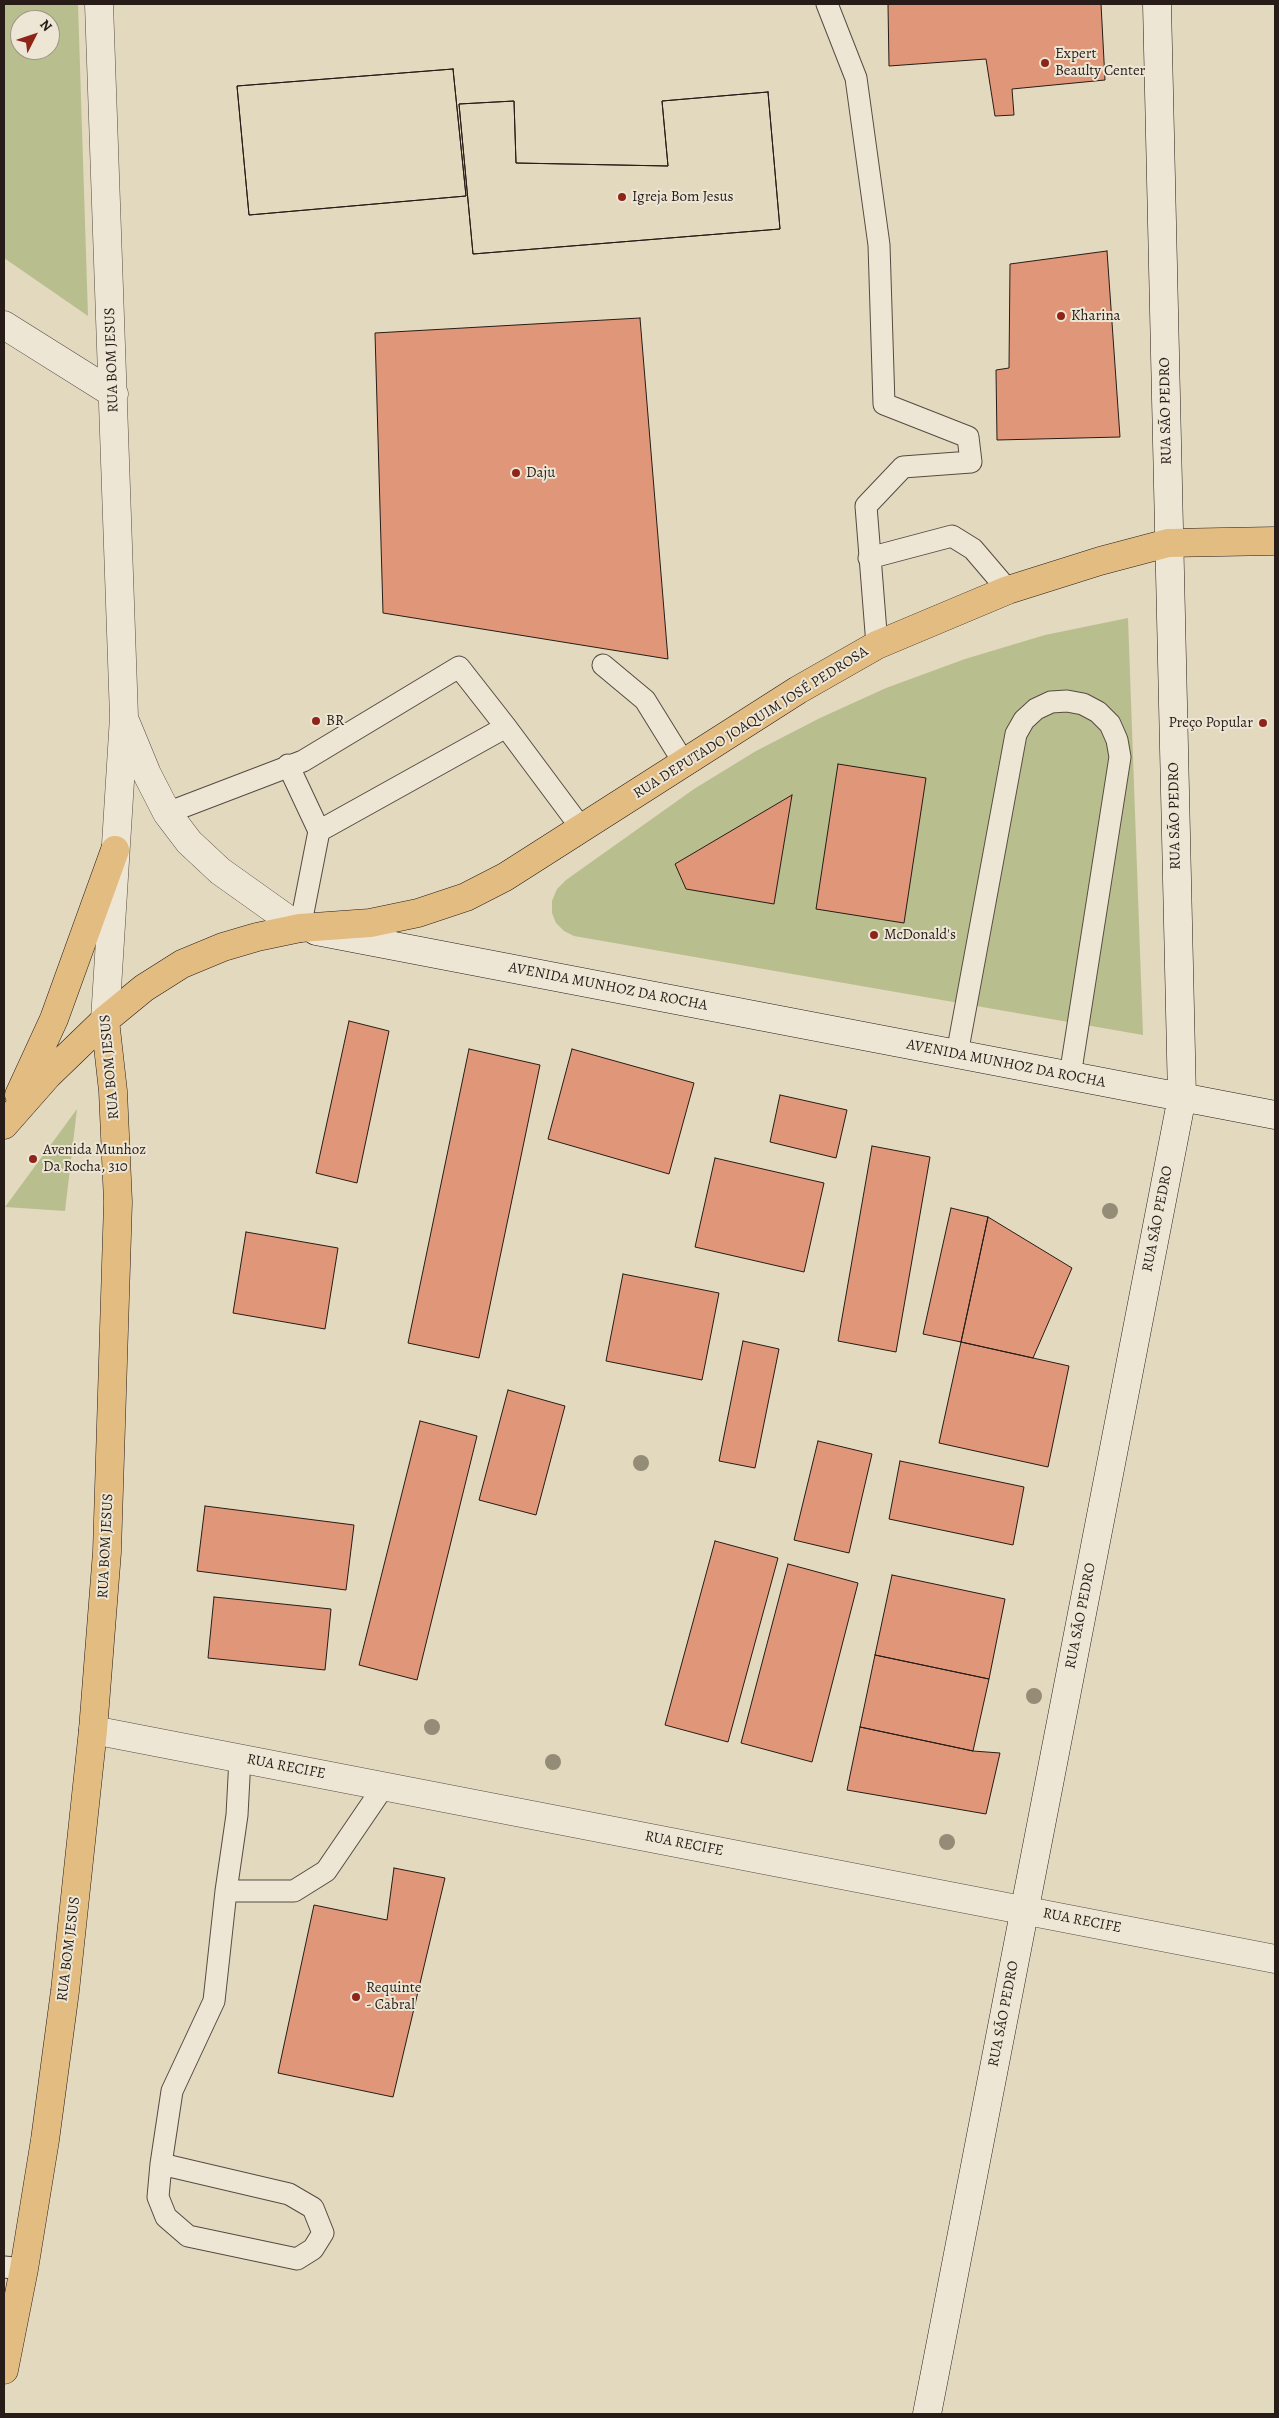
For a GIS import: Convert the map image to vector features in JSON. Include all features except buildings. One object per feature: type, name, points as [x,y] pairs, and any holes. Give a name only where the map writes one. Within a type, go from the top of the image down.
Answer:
[{"type":"main road","name":"RUA BOM JESUS","points":[[4,2370],[14,2268],[45,2140],[65,1991],[93,1730],[107,1543],[118,1202],[114,1099],[105,1020],[124,717],[99,4]]},
{"type":"main road","name":"RUA SÃO PEDRO","points":[[927,2414],[1182,1097],[1157,4]]},
{"type":"main road","points":[[4,325],[114,394]]},
{"type":"main road","name":"RUA DEPUTADO JOAQUIM JOSÉ PEDROSA","points":[[300,928],[370,923],[418,914],[466,897],[505,877],[798,690],[877,645],[1008,590],[1100,561],[1168,543],[1275,541]]},
{"type":"main road","name":"RUA BOM JESUS","points":[[124,717],[147,774],[167,813],[189,842],[220,871],[300,928]]},
{"type":"main road","points":[[5,1124],[54,1019],[115,850]]},
{"type":"main road","name":"AVENIDA MUNHOZ DA ROCHA","points":[[5,1124],[48,1075],[105,1020],[144,988],[182,964],[223,947],[300,928],[1275,1115]]},
{"type":"main road","name":"RUA RECIFE","points":[[93,1730],[1275,1959]]},
{"type":"lane","points":[[827,4],[856,78],[879,245],[884,404],[968,436],[971,462],[903,467],[866,506],[877,645]]},
{"type":"lane","points":[[869,558],[952,536],[973,549],[1008,590]]},
{"type":"lane","points":[[603,665],[645,700],[684,763]]},
{"type":"lane","points":[[167,813],[303,761],[459,667],[582,829]]},
{"type":"lane","points":[[957,1054],[1016,734],[1024,720],[1036,709],[1051,702],[1068,701],[1083,704],[1098,712],[1110,724],[1117,740],[1120,757],[1070,1076]]},
{"type":"lane","points":[[319,831],[506,727]]},
{"type":"lane","points":[[288,766],[319,831],[300,928]]},
{"type":"lane","points":[[161,2164],[289,2194],[313,2208],[323,2233],[314,2249],[297,2259],[188,2236],[166,2217],[158,2197],[161,2164],[172,2091],[214,2001],[226,1891],[237,1814],[240,1758]]},
{"type":"lane","points":[[226,1891],[294,1891],[326,1871],[384,1786]]},
{"type":"green space","points":[[4,4],[78,4],[88,316],[4,258]]},
{"type":"green space","points":[[1128,618],[1143,1035],[574,936],[564,931],[556,923],[552,913],[552,901],[557,889],[566,880],[694,789],[756,751],[820,718],[886,688],[965,659],[1045,635]]},
{"type":"green space","points":[[77,1109],[65,1211],[5,1207]]},
{"type":"place","name":"Expert Beaulty Center","points":[[1045,63]]},
{"type":"place","name":"Igreja Bom Jesus","points":[[622,197]]},
{"type":"place","name":"Kharina","points":[[1061,316]]},
{"type":"place","name":"Daju","points":[[516,473]]},
{"type":"place","name":"BR","points":[[316,721]]},
{"type":"place","name":"Preço Popular","points":[[1263,723]]},
{"type":"place","name":"McDonald's","points":[[874,935]]},
{"type":"place","name":"Avenida Munhoz Da Rocha, 310","points":[[33,1159]]},
{"type":"place","name":"Requinte - Cabral","points":[[356,1997]]}]
